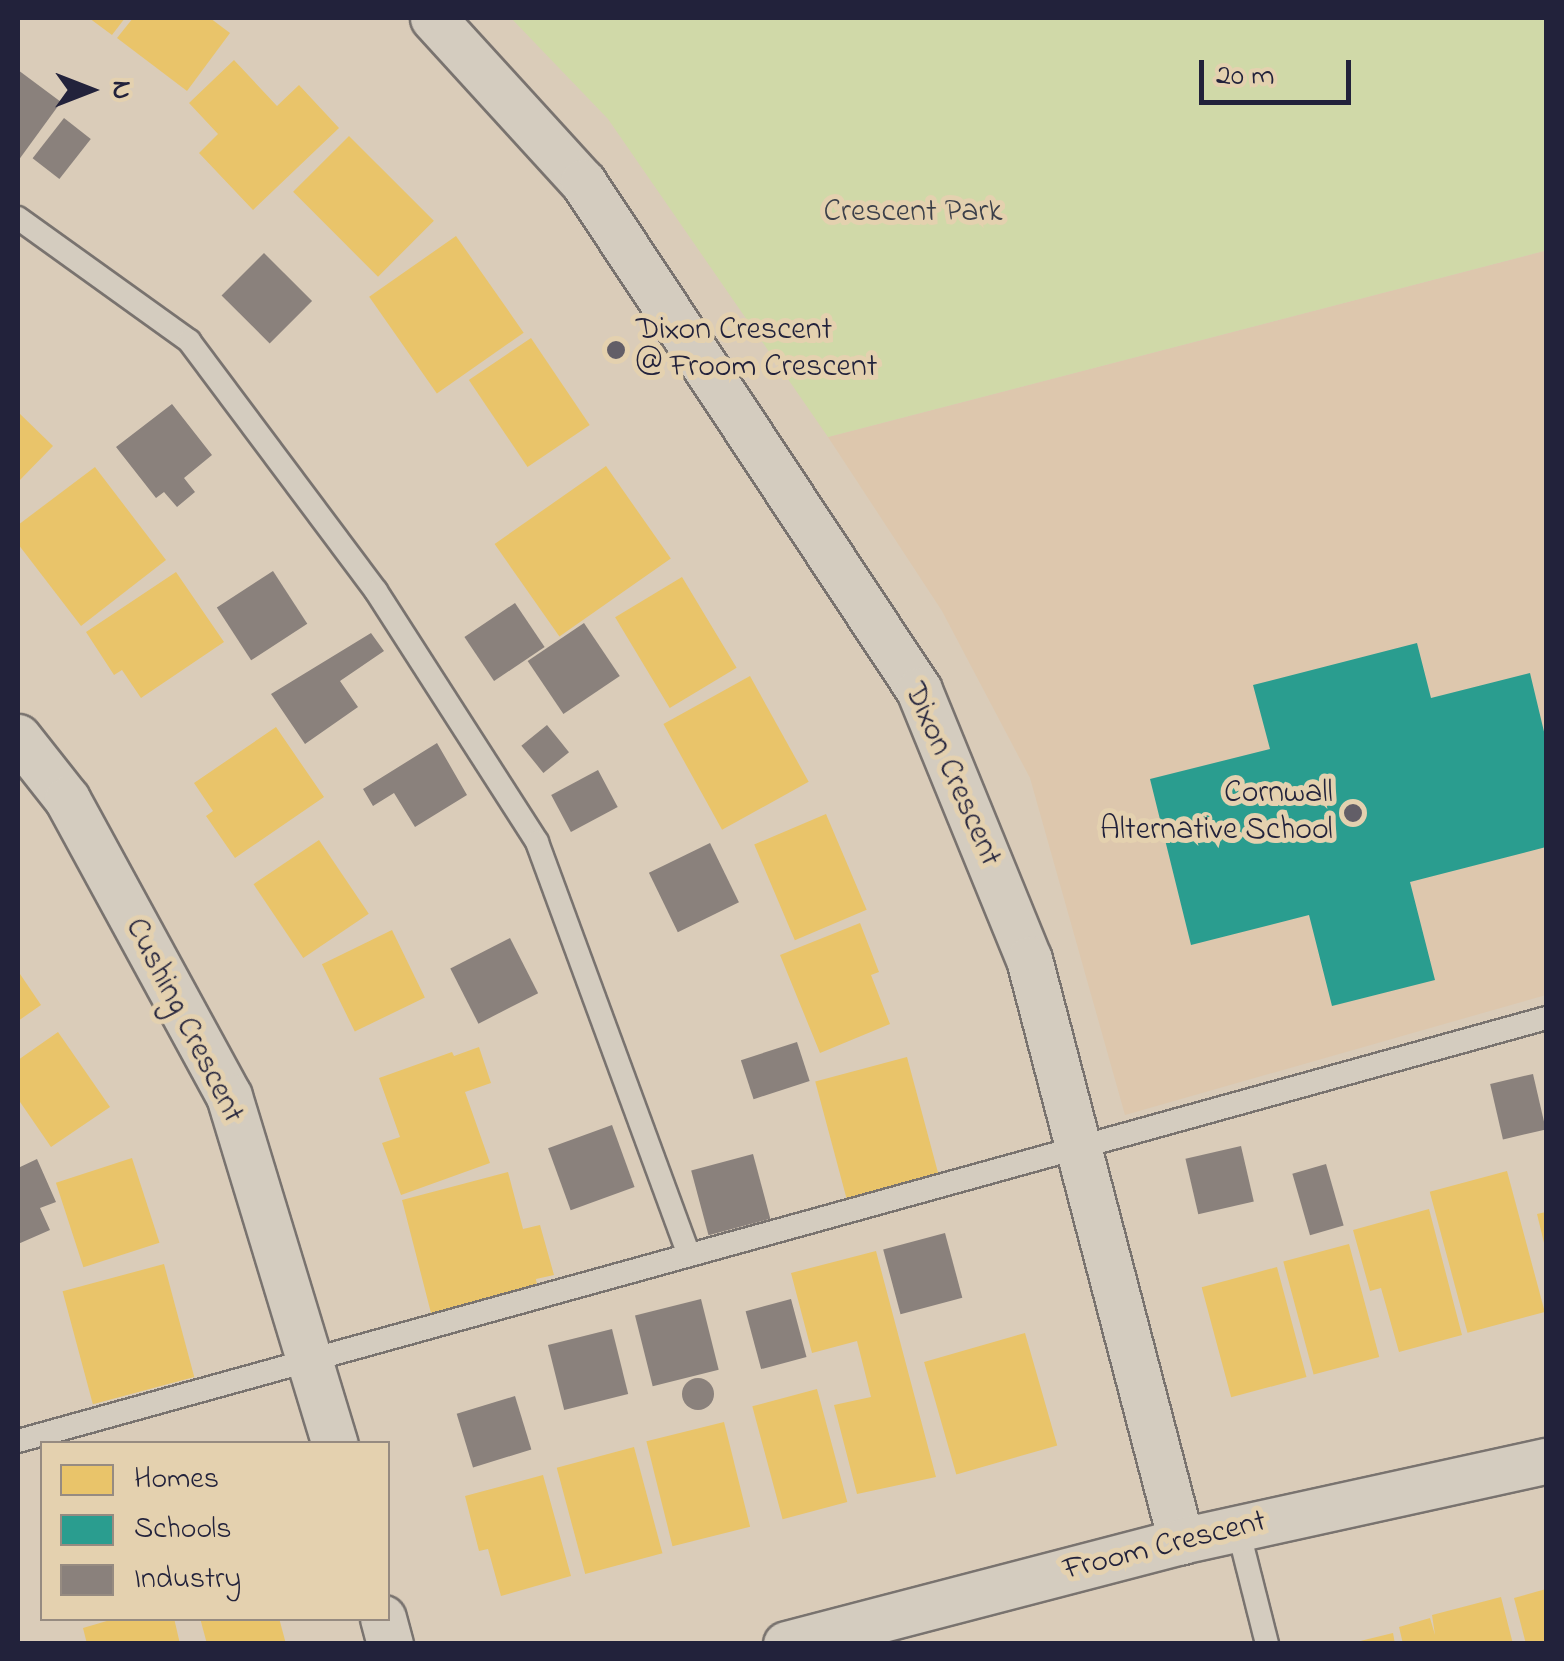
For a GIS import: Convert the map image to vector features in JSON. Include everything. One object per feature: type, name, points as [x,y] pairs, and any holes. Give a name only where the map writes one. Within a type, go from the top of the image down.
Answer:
[{"type":"street","name":"Dixon Crescent","points":[[433,18],[582,182],[918,690],[1029,959],[1181,1541]]},
{"type":"street","name":"Cushing Crescent","points":[[18,738],[67,799],[229,1096],[333,1441]]},
{"type":"street","name":"Froom Crescent","points":[[786,1644],[1181,1541],[1546,1461]]},
{"type":"lane","points":[[18,218],[189,341],[376,591],[536,842],[689,1255]]},
{"type":"lane","points":[[18,1440],[1546,1018]]},
{"type":"lane","points":[[1238,1528],[1267,1644]]},
{"type":"shaded area","points":[[1544,251],[1546,995],[1125,1115],[1030,778],[942,611],[828,437]]},
{"type":"green space","name":"Crescent Park","points":[[511,18],[1546,18],[1546,261],[1544,251],[828,437],[608,119]]},
{"type":"building: Homes","points":[[89,18],[125,18],[112,35]]},
{"type":"building: Homes","points":[[133,18],[210,18],[230,33],[187,91],[117,38]]},
{"type":"building: Homes","points":[[234,60],[277,106],[299,85],[339,128],[253,210],[199,153],[218,134],[189,103]]},
{"type":"building: Homes","points":[[349,136],[434,221],[378,277],[293,192]]},
{"type":"building: Homes","points":[[456,236],[524,333],[437,393],[369,297]]},
{"type":"building: Homes","points":[[531,338],[590,425],[528,467],[469,380]]},
{"type":"building: Homes","points":[[18,412],[53,446],[18,482]]},
{"type":"building: Homes","points":[[606,466],[671,559],[559,637],[495,544]]},
{"type":"building: Homes","points":[[95,467],[166,560],[81,626],[18,544],[18,525]]},
{"type":"building: Homes","points":[[176,572],[224,642],[141,698],[122,670],[114,675],[86,632]]},
{"type":"building: Homes","points":[[682,577],[737,668],[670,708],[615,617]]},
{"type":"building: Homes","points":[[750,676],[809,782],[722,830],[663,724]]},
{"type":"building: Homes","points":[[276,727],[324,797],[235,858],[206,816],[213,811],[194,783]]},
{"type":"building: Homes","points":[[826,814],[867,910],[795,940],[754,844]]},
{"type":"building: Homes","points":[[319,840],[369,914],[303,958],[254,884]]},
{"type":"building: Homes","points":[[860,923],[879,972],[871,975],[890,1024],[820,1053],[780,955]]},
{"type":"building: Homes","points":[[392,930],[425,997],[355,1032],[322,964]]},
{"type":"building: Homes","points":[[18,971],[41,1005],[18,1021]]},
{"type":"building: Homes","points":[[58,1032],[110,1107],[51,1147],[18,1099],[18,1060]]},
{"type":"building: Homes","points":[[479,1047],[491,1083],[465,1092],[490,1163],[401,1195],[382,1143],[400,1137],[379,1078],[452,1052],[454,1056]]},
{"type":"building: Homes","points":[[907,1057],[939,1175],[847,1199],[815,1082]]},
{"type":"building: Homes","points":[[132,1158],[160,1243],[83,1267],[56,1183]]},
{"type":"building: Homes","points":[[1507,1171],[1545,1312],[1468,1333],[1430,1192]]},
{"type":"building: Homes","points":[[508,1172],[523,1229],[540,1225],[554,1275],[536,1279],[537,1285],[431,1313],[402,1200]]},
{"type":"building: Homes","points":[[1429,1209],[1462,1335],[1399,1352],[1381,1288],[1370,1291],[1353,1230]]},
{"type":"building: Homes","points":[[1546,1212],[1546,1247],[1545,1247],[1537,1214]]},
{"type":"building: Homes","points":[[1349,1244],[1379,1357],[1314,1375],[1283,1262]]},
{"type":"building: Homes","points":[[876,1251],[936,1477],[857,1494],[834,1405],[871,1397],[857,1341],[812,1353],[791,1273]]},
{"type":"building: Homes","points":[[164,1264],[194,1377],[93,1404],[63,1291]]},
{"type":"building: Homes","points":[[1277,1267],[1307,1377],[1231,1397],[1202,1287]]},
{"type":"building: Homes","points":[[1025,1333],[1057,1445],[956,1474],[924,1362]]},
{"type":"building: Homes","points":[[817,1389],[847,1502],[783,1519],[752,1406]]},
{"type":"building: Homes","points":[[724,1422],[750,1527],[673,1546],[646,1441]]},
{"type":"building: Homes","points":[[634,1447],[662,1553],[585,1574],[557,1468]]},
{"type":"building: Homes","points":[[543,1475],[571,1576],[501,1596],[488,1549],[479,1551],[465,1496]]},
{"type":"building: Homes","points":[[1546,1589],[1546,1644],[1526,1644],[1514,1598]]},
{"type":"building: Homes","points":[[1501,1597],[1513,1644],[1403,1644],[1399,1627],[1430,1618],[1435,1635],[1432,1615]]},
{"type":"building: Homes","points":[[107,1621],[175,1621],[180,1644],[87,1644],[83,1628]]},
{"type":"building: Homes","points":[[201,1621],[280,1621],[286,1644],[207,1644]]},
{"type":"building: Homes","points":[[1393,1633],[1395,1644],[1356,1644],[1356,1642]]},
{"type":"building: Schools","name":"Cornwall Alternative School","points":[[1417,643],[1431,698],[1530,673],[1546,740],[1546,847],[1410,882],[1435,980],[1332,1006],[1309,915],[1191,945],[1150,779],[1270,749],[1253,685]]},
{"type":"building: Industry","points":[[18,70],[61,102],[18,161]]},
{"type":"building: Industry","points":[[64,118],[91,139],[59,179],[33,158]]},
{"type":"building: Industry","points":[[264,253],[312,301],[270,344],[222,295]]},
{"type":"building: Industry","points":[[172,404],[212,455],[184,478],[195,492],[177,507],[164,492],[156,498],[116,447]]},
{"type":"building: Industry","points":[[273,571],[307,624],[251,660],[217,607]]},
{"type":"building: Industry","points":[[515,603],[545,647],[494,681],[464,637]]},
{"type":"building: Industry","points":[[584,623],[620,676],[563,714],[528,661]]},
{"type":"building: Industry","points":[[371,633],[384,651],[340,681],[358,707],[305,744],[271,694]]},
{"type":"building: Industry","points":[[547,725],[569,752],[543,773],[521,746]]},
{"type":"building: Industry","points":[[437,743],[467,795],[415,827],[394,793],[373,806],[363,789]]},
{"type":"building: Industry","points":[[598,770],[618,807],[571,832],[551,795]]},
{"type":"building: Industry","points":[[710,843],[739,902],[678,932],[649,873]]},
{"type":"building: Industry","points":[[510,938],[538,993],[478,1024],[450,968]]},
{"type":"building: Industry","points":[[797,1042],[810,1081],[754,1099],[741,1060]]},
{"type":"building: Industry","points":[[1533,1074],[1546,1130],[1503,1139],[1490,1084]]},
{"type":"building: Industry","points":[[612,1125],[635,1187],[571,1210],[548,1148]]},
{"type":"building: Industry","points":[[1241,1146],[1254,1202],[1198,1214],[1185,1159]]},
{"type":"building: Industry","points":[[753,1154],[770,1219],[709,1235],[691,1171]]},
{"type":"building: Industry","points":[[37,1159],[56,1202],[40,1208],[50,1230],[18,1244],[18,1168]]},
{"type":"building: Industry","points":[[1326,1164],[1344,1226],[1310,1235],[1292,1174]]},
{"type":"building: Industry","points":[[945,1233],[962,1298],[901,1314],[883,1250]]},
{"type":"building: Industry","points":[[701,1299],[719,1370],[653,1386],[635,1315]]},
{"type":"building: Industry","points":[[791,1299],[807,1357],[761,1369],[746,1311]]},
{"type":"building: Industry","points":[[612,1329],[628,1394],[564,1410],[548,1345]]},
{"type":"building: Industry","points":[[698,1378],[710,1382],[714,1394],[710,1406],[698,1410],[686,1406],[682,1394],[686,1382]]},
{"type":"building: Industry","points":[[515,1396],[531,1450],[473,1467],[457,1414]]},
{"type":"place","name":"Dixon Crescent @ Froom Crescent","points":[[616,350]]},
{"type":"place","name":"Cornwall Alternative School","points":[[1353,813]]}]
